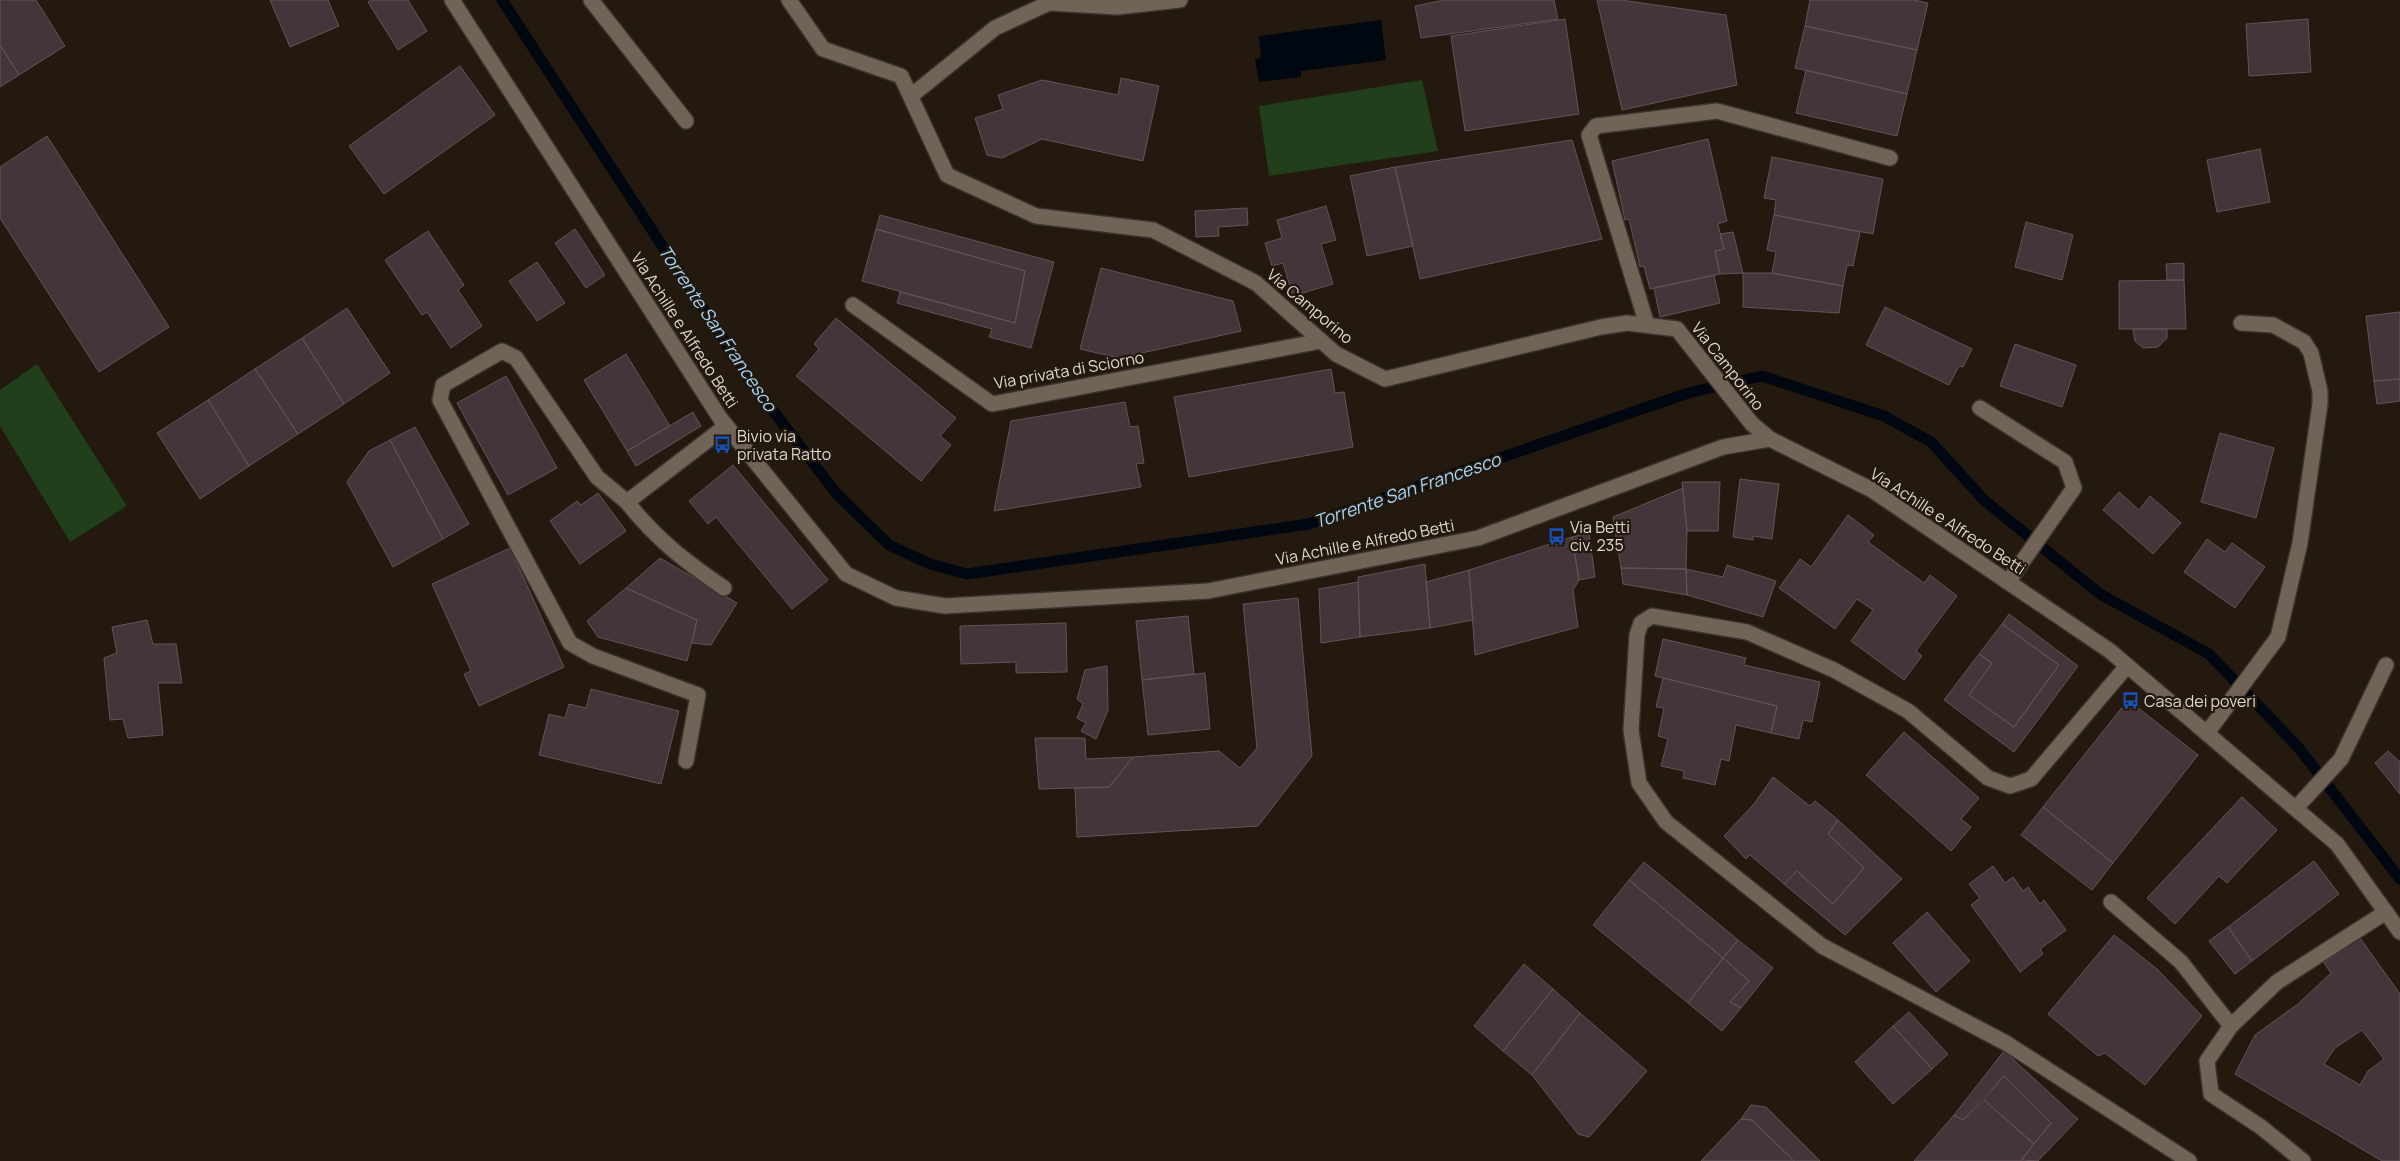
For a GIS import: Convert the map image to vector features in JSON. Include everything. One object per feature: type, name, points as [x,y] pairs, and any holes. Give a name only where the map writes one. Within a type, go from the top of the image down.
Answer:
[{"type":"street","name":"Via Achille e Alfredo Betti","points":[[452,0],[726,426],[846,574],[896,598],[945,606],[1208,591],[1478,538],[1723,447],[1770,439],[1872,490],[2110,651],[2337,844],[2400,931]]},
{"type":"street","points":[[592,0],[686,121]]},
{"type":"street","name":"Via Camporino","points":[[790,0],[823,49],[901,76],[947,175],[1036,216],[1153,230],[1256,283],[1336,354],[1385,379],[1601,327],[1626,323],[1677,329],[1752,424],[1770,439]]},
{"type":"street","points":[[910,96],[995,28],[1049,3],[1117,7],[1180,0]]},
{"type":"street","points":[[1646,325],[1589,135],[1596,126],[1717,112],[1890,158]]},
{"type":"street","name":"Via privata di Sciorno","points":[[852,305],[992,404],[1321,340]]},
{"type":"street","points":[[2207,733],[2278,637],[2300,543],[2320,391],[2311,353],[2304,342],[2273,326],[2242,322]]},
{"type":"street","points":[[686,760],[698,695],[593,656],[570,643],[440,400],[443,386],[502,351],[516,358],[598,477],[627,502],[648,529],[682,560],[724,588]]},
{"type":"street","points":[[1980,408],[2065,462],[2074,488],[2008,582]]},
{"type":"street","points":[[627,502],[726,426]]},
{"type":"street","points":[[2127,666],[2031,779],[2010,786],[1988,778],[1908,711],[1834,670],[1747,632],[1652,616],[1641,623],[1637,635],[1631,730],[1639,783],[1666,822],[1822,946],[2006,1043],[2189,1161]]},
{"type":"street","points":[[2296,808],[2342,759],[2386,664]]},
{"type":"street","points":[[2111,902],[2181,962],[2231,1026]]},
{"type":"street","points":[[2303,1161],[2261,1126],[2211,1094],[2207,1061],[2231,1026],[2277,982],[2386,912]]},
{"type":"green space","points":[[1422,80],[1438,151],[1269,176],[1259,106]]},
{"type":"green space","points":[[37,364],[127,506],[70,542],[0,426],[0,390]]},
{"type":"shaded area","points":[[1381,20],[1386,60],[1301,71],[1301,77],[1259,82],[1255,59],[1261,58],[1259,36]]},
{"type":"building","points":[[0,0],[36,0],[65,46],[19,75],[0,45]]},
{"type":"building","points":[[270,0],[328,0],[339,26],[290,47]]},
{"type":"building","points":[[371,0],[408,0],[427,31],[398,50],[368,2]]},
{"type":"building","points":[[1444,0],[1554,0],[1558,19],[1421,38],[1415,6]]},
{"type":"building","points":[[1597,0],[1621,0],[1726,15],[1737,85],[1622,110]]},
{"type":"building","points":[[1810,0],[1914,0],[1928,3],[1917,50],[1805,26]]},
{"type":"building","points":[[1565,19],[1579,114],[1465,131],[1451,36]]},
{"type":"building","points":[[2308,19],[2311,72],[2249,76],[2246,24]]},
{"type":"building","points":[[1805,26],[1917,50],[1907,94],[1795,68]]},
{"type":"building","points":[[0,45],[19,75],[0,87]]},
{"type":"building","points":[[460,66],[495,115],[384,194],[349,146]]},
{"type":"building","points":[[1806,70],[1907,94],[1897,136],[1796,113]]},
{"type":"building","points":[[1121,78],[1159,86],[1143,161],[1042,139],[1002,158],[987,155],[975,118],[1003,109],[998,95],[1042,80],[1118,95]]},
{"type":"building","points":[[47,136],[169,327],[99,372],[0,218],[0,167]]},
{"type":"building","points":[[1708,139],[1727,221],[1718,224],[1724,249],[1715,251],[1720,274],[1650,289],[1644,266],[1640,267],[1629,219],[1625,220],[1612,161]]},
{"type":"building","points":[[1572,140],[1602,239],[1420,279],[1395,167]]},
{"type":"building","points":[[2260,149],[2270,202],[2217,212],[2207,160]]},
{"type":"building","points":[[1772,157],[1883,179],[1873,234],[1774,215],[1776,200],[1764,198]]},
{"type":"building","points":[[1395,167],[1413,246],[1367,256],[1350,176]]},
{"type":"building","points":[[1326,206],[1336,240],[1321,244],[1333,284],[1293,296],[1283,263],[1272,266],[1265,243],[1282,238],[1277,220]]},
{"type":"building","points":[[1247,208],[1248,225],[1218,227],[1219,236],[1196,237],[1195,211]]},
{"type":"building","points":[[880,215],[1054,262],[1031,348],[989,337],[992,329],[897,303],[900,292],[1015,323],[1025,271],[876,229]]},
{"type":"building","points":[[1774,215],[1860,232],[1853,266],[1847,265],[1843,286],[1772,273],[1776,252],[1767,250]]},
{"type":"building","points":[[2026,222],[2073,235],[2062,280],[2015,267]]},
{"type":"building","points":[[575,229],[605,275],[586,288],[555,243]]},
{"type":"building","points":[[876,229],[1025,271],[1015,323],[862,281]]},
{"type":"building","points":[[428,231],[464,285],[458,290],[482,326],[451,348],[427,312],[422,315],[385,260]]},
{"type":"building","points":[[1733,232],[1743,273],[1720,274],[1715,251],[1724,249],[1720,234]]},
{"type":"building","points":[[537,262],[565,303],[537,321],[509,281]]},
{"type":"building","points":[[2184,263],[2184,280],[2167,280],[2166,264]]},
{"type":"building","points":[[1101,268],[1233,301],[1241,331],[1119,358],[1080,349]]},
{"type":"building","points":[[1743,273],[1772,273],[1843,286],[1839,313],[1743,307]]},
{"type":"building","points":[[1714,275],[1720,303],[1660,317],[1654,288]]},
{"type":"building","points":[[2184,280],[2186,329],[2119,329],[2119,281]]},
{"type":"building","points":[[1885,307],[1972,349],[1963,367],[1959,366],[1949,385],[1866,345]]},
{"type":"building","points":[[347,308],[390,373],[344,404],[302,338]]},
{"type":"building","points":[[2400,312],[2400,379],[2374,381],[2366,316]]},
{"type":"building","points":[[836,318],[956,418],[940,436],[951,445],[921,481],[796,376],[819,349],[814,344]]},
{"type":"building","points":[[2133,329],[2167,329],[2167,338],[2158,347],[2143,348],[2135,341]]},
{"type":"building","points":[[302,338],[344,404],[298,434],[255,369]]},
{"type":"building","points":[[2015,344],[2076,365],[2062,407],[2000,386]]},
{"type":"building","points":[[626,354],[670,426],[627,451],[584,380]]},
{"type":"building","points":[[255,369],[298,434],[249,466],[208,400]]},
{"type":"building","points":[[1331,369],[1335,393],[1344,392],[1353,447],[1189,477],[1174,397]]},
{"type":"building","points":[[506,376],[557,468],[508,495],[457,403]]},
{"type":"building","points":[[2400,379],[2400,401],[2377,404],[2374,381]]},
{"type":"building","points":[[208,400],[249,466],[200,499],[157,433]]},
{"type":"building","points":[[1125,402],[1130,427],[1138,426],[1144,463],[1136,464],[1141,487],[994,511],[1011,421]]},
{"type":"building","points":[[693,412],[701,426],[636,466],[627,451]]},
{"type":"building","points":[[415,427],[469,524],[443,539],[390,440]]},
{"type":"building","points":[[2220,433],[2274,448],[2256,518],[2201,502]]},
{"type":"building","points":[[390,440],[443,539],[393,567],[347,482],[369,451]]},
{"type":"building","points":[[733,465],[828,580],[792,609],[716,517],[708,524],[689,501]]},
{"type":"building","points":[[1740,479],[1779,484],[1772,539],[1753,536],[1753,540],[1733,537]]},
{"type":"building","points":[[1682,482],[1720,482],[1718,531],[1687,531]]},
{"type":"building","points":[[1683,488],[1687,531],[1686,569],[1621,568],[1613,517]]},
{"type":"building","points":[[2119,492],[2139,510],[2150,496],[2181,523],[2153,554],[2103,510]]},
{"type":"building","points":[[598,493],[626,531],[580,564],[550,521],[577,501],[581,505]]},
{"type":"building","points":[[1848,515],[1874,535],[1868,542],[1924,583],[1930,575],[1957,596],[1916,651],[1922,656],[1904,680],[1851,641],[1873,610],[1857,599],[1835,629],[1779,588],[1800,559],[1811,567]]},
{"type":"building","points":[[1589,533],[1595,577],[1579,580],[1572,537]]},
{"type":"building","points":[[1572,537],[1579,580],[1573,590],[1578,627],[1475,655],[1469,570]]},
{"type":"building","points":[[2207,539],[2225,552],[2232,543],[2265,567],[2235,608],[2184,572]]},
{"type":"building","points":[[510,548],[564,667],[479,706],[464,674],[471,671],[432,584]]},
{"type":"building","points":[[660,558],[737,603],[711,645],[692,643],[697,620],[626,588]]},
{"type":"building","points":[[1425,564],[1430,628],[1360,637],[1358,577]]},
{"type":"building","points":[[1727,565],[1776,581],[1763,617],[1687,595],[1686,569],[1723,577]]},
{"type":"building","points":[[1621,568],[1686,569],[1687,595],[1623,584]]},
{"type":"building","points":[[1469,570],[1473,620],[1430,628],[1426,582]]},
{"type":"building","points":[[1358,582],[1360,637],[1321,643],[1319,589]]},
{"type":"building","points":[[626,588],[697,620],[687,661],[598,637],[587,621]]},
{"type":"building","points":[[1298,598],[1312,756],[1258,826],[1077,837],[1075,788],[1109,787],[1133,757],[1219,751],[1240,768],[1257,748],[1243,604]]},
{"type":"building","points":[[2009,614],[2078,666],[2014,752],[1944,700],[1979,654],[1992,663],[1969,695],[2014,727],[2059,665],[2002,624]]},
{"type":"building","points":[[1188,616],[1194,674],[1142,680],[1136,621]]},
{"type":"building","points":[[147,620],[153,644],[176,644],[182,683],[158,683],[163,735],[128,738],[123,719],[110,720],[104,658],[117,653],[112,627]]},
{"type":"building","points":[[1066,623],[1067,672],[1016,673],[1016,662],[961,664],[960,626]]},
{"type":"building","points":[[2002,624],[2059,665],[2014,727],[1969,695],[1992,663],[1979,654]]},
{"type":"building","points":[[1663,639],[1746,658],[1744,665],[1820,682],[1812,722],[1803,720],[1799,739],[1771,733],[1777,706],[1655,676]]},
{"type":"building","points":[[1107,666],[1108,710],[1096,739],[1081,731],[1086,723],[1077,718],[1083,704],[1077,699],[1085,670]]},
{"type":"building","points":[[1205,673],[1210,729],[1148,735],[1142,680]]},
{"type":"building","points":[[1663,678],[1777,706],[1771,733],[1736,725],[1729,761],[1721,759],[1715,785],[1683,778],[1684,771],[1661,766],[1668,739],[1658,736],[1664,708],[1656,707]]},
{"type":"building","points":[[591,689],[679,711],[661,784],[539,755],[549,714],[565,718],[569,704],[586,708]]},
{"type":"building","points":[[2128,700],[2198,755],[2113,863],[2043,807]]},
{"type":"building","points":[[1904,732],[1979,798],[1961,819],[1971,827],[1951,851],[1866,775]]},
{"type":"building","points":[[1035,738],[1085,738],[1086,759],[1133,757],[1109,787],[1039,789]]},
{"type":"building","points":[[2388,751],[2400,762],[2400,794],[2375,763]]},
{"type":"building","points":[[1773,777],[1810,806],[1815,801],[1838,820],[1828,834],[1864,868],[1833,904],[1797,871],[1784,884],[1750,855],[1746,859],[1724,836],[1754,804]]},
{"type":"building","points":[[2242,797],[2277,830],[2227,883],[2219,876],[2175,924],[2147,898]]},
{"type":"building","points":[[2043,807],[2113,863],[2092,890],[2021,835]]},
{"type":"building","points":[[1838,820],[1902,879],[1845,935],[1784,884],[1797,871],[1833,904],[1864,868],[1828,834]]},
{"type":"building","points":[[2314,861],[2339,894],[2252,961],[2228,927]]},
{"type":"building","points":[[1644,862],[1738,940],[1723,958],[1629,880]]},
{"type":"building","points":[[1993,866],[2005,883],[2013,877],[2023,891],[2028,887],[2040,904],[2044,900],[2066,930],[2040,949],[2043,954],[2020,972],[1971,905],[1980,898],[1969,884]]},
{"type":"building","points":[[1629,880],[1723,958],[1688,1003],[1593,925]]},
{"type":"building","points":[[1927,912],[1970,961],[1936,992],[1893,943]]},
{"type":"building","points":[[2228,927],[2252,961],[2235,974],[2209,941]]},
{"type":"building","points":[[2114,935],[2157,969],[2202,1016],[2145,1085],[2105,1053],[2098,1056],[2048,1014]]},
{"type":"building","points":[[2360,938],[2400,994],[2400,1161],[2382,1161],[2235,1074],[2255,1035],[2298,1004],[2331,973],[2324,963]],"holes":[[[2362,1030],[2384,1059],[2368,1071],[2360,1085],[2324,1064],[2335,1048]]]},
{"type":"building","points":[[1738,940],[1773,968],[1741,1008],[1730,1002],[1749,981],[1723,958]]},
{"type":"building","points":[[1723,958],[1749,981],[1730,1002],[1741,1008],[1722,1031],[1688,1003]]},
{"type":"building","points":[[1524,964],[1553,989],[1503,1051],[1474,1026]]},
{"type":"building","points":[[1553,989],[1580,1013],[1532,1075],[1503,1051]]},
{"type":"building","points":[[1909,1012],[1948,1054],[1932,1069],[1893,1026]]},
{"type":"building","points":[[1580,1013],[1647,1071],[1589,1137],[1578,1134],[1532,1075]]},
{"type":"building","points":[[1893,1026],[1932,1069],[1893,1104],[1855,1062]]},
{"type":"building","points":[[2004,1051],[2078,1119],[2038,1161],[2021,1160],[2051,1123],[2004,1076],[1963,1120],[1954,1115]]},
{"type":"building","points":[[2004,1076],[2051,1123],[2034,1144],[1984,1100]]},
{"type":"building","points":[[1984,1100],[2034,1144],[2021,1161],[1914,1161],[1954,1115],[1963,1120]]},
{"type":"building","points":[[1751,1105],[1766,1107],[1820,1161],[1794,1161],[1752,1120],[1741,1119]]},
{"type":"building","points":[[1741,1119],[1752,1120],[1794,1161],[1701,1161]]},
{"type":"waterway","name":"Torrente San Francesco","points":[[502,0],[751,382],[836,493],[889,545],[930,564],[967,574],[1309,524],[1688,393],[1762,376],[1884,416],[1931,442],[1985,501],[2100,594],[2209,654],[2298,747],[2400,879]]},
{"type":"place","name":"Bivio via privata Ratto","points":[[723,445]]},
{"type":"place","name":"Via Betti civ. 235","points":[[1556,536]]},
{"type":"place","name":"Casa dei poveri","points":[[2130,701]]}]
